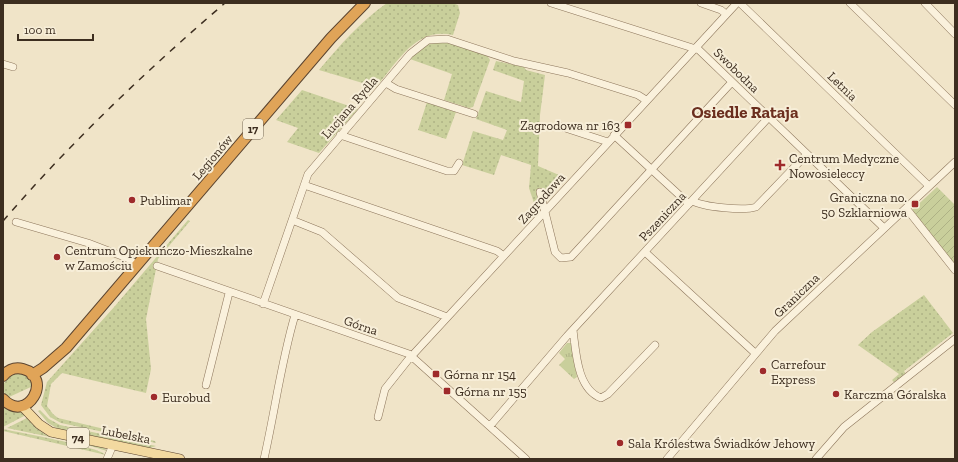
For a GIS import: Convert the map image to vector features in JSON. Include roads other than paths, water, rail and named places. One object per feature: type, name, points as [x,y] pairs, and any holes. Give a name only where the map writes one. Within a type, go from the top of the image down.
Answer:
[{"type":"highway","name":"Legionów","points":[[32,374],[43,368],[66,348],[330,38],[365,3]]},
{"type":"highway","name":"Legionów","points":[[37,385],[58,362],[66,348]]},
{"type":"highway","points":[[3,376],[15,368],[24,369],[32,374],[37,385]]},
{"type":"highway","name":"17","points":[[32,400],[36,393],[37,385]]},
{"type":"highway","points":[[4,402],[14,406],[22,406],[32,400]]},
{"type":"main road","points":[[32,400],[45,427]]},
{"type":"main road","name":"Lubelska","points":[[22,406],[45,427],[60,434],[161,457],[180,459]]},
{"type":"street","points":[[700,3],[721,10],[726,14]]},
{"type":"street","name":"Zagrodowa","points":[[378,417],[385,389],[412,356],[692,49],[737,3]]},
{"type":"street","name":"Letnia","points":[[740,3],[929,186]]},
{"type":"street","points":[[850,3],[955,105]]},
{"type":"street","points":[[925,3],[955,34]]},
{"type":"street","name":"Swobodna","points":[[555,4],[699,50],[884,228]]},
{"type":"street","name":"Lucjana Rydla","points":[[263,304],[310,170],[414,50],[423,43],[434,38],[447,39],[508,59],[596,81],[638,95],[646,100]]},
{"type":"street","points":[[3,64],[13,67]]},
{"type":"street","points":[[386,82],[396,89],[474,114]]},
{"type":"street","points":[[540,192],[555,252],[561,258],[566,258],[574,254],[732,82]]},
{"type":"street","name":"Pszeniczna","points":[[490,426],[573,330],[769,117]]},
{"type":"street","points":[[559,126],[608,142]]},
{"type":"street","points":[[340,135],[447,171],[454,171],[459,163]]},
{"type":"street","points":[[614,135],[652,170],[691,202],[703,205],[747,208],[756,207],[807,154]]},
{"type":"street","name":"Graniczna","points":[[667,459],[755,354],[787,319],[955,162]]},
{"type":"street","points":[[304,185],[497,251],[504,256]]},
{"type":"street","points":[[906,208],[955,270]]},
{"type":"street","points":[[292,220],[322,232],[398,298],[447,317]]},
{"type":"street","points":[[16,222],[88,243],[128,258],[137,265]]},
{"type":"street","points":[[645,252],[755,354]]},
{"type":"street","name":"Górna","points":[[157,266],[229,293],[412,356],[526,459]]},
{"type":"street","points":[[206,385],[229,293]]},
{"type":"street","points":[[264,459],[276,406],[277,390],[295,315]]},
{"type":"street","points":[[573,330],[582,377],[590,391],[601,398],[608,394],[655,344]]},
{"type":"street","points":[[816,459],[834,436],[853,419],[955,339]]},
{"type":"street","points":[[108,459],[113,445]]},
{"type":"railway","points":[[3,221],[82,135],[138,81],[225,3]]},
{"type":"place","name":"Zagrodowa nr 163","points":[[628,125]]},
{"type":"place","name":"Centrum Medyczne Nowosieleccy","points":[[780,165]]},
{"type":"place","name":"Publimar","points":[[132,200]]},
{"type":"place","name":"Graniczna no. 50 Szklarniowa","points":[[915,204]]},
{"type":"place","name":"Centrum Opiekuńczo-Mieszkalne w Zamościu","points":[[57,257]]},
{"type":"place","name":"Carrefour Express","points":[[763,371]]},
{"type":"place","name":"Górna nr 154","points":[[436,374]]},
{"type":"place","name":"Górna nr 155","points":[[447,391]]},
{"type":"place","name":"Karczma Góralska","points":[[836,394]]},
{"type":"place","name":"Eurobud","points":[[154,397]]},
{"type":"place","name":"Sala Królestwa Świadków Jehowy","points":[[620,443]]},
{"type":"district","name":"Osiedle Rataja","points":[[745,112]]}]
